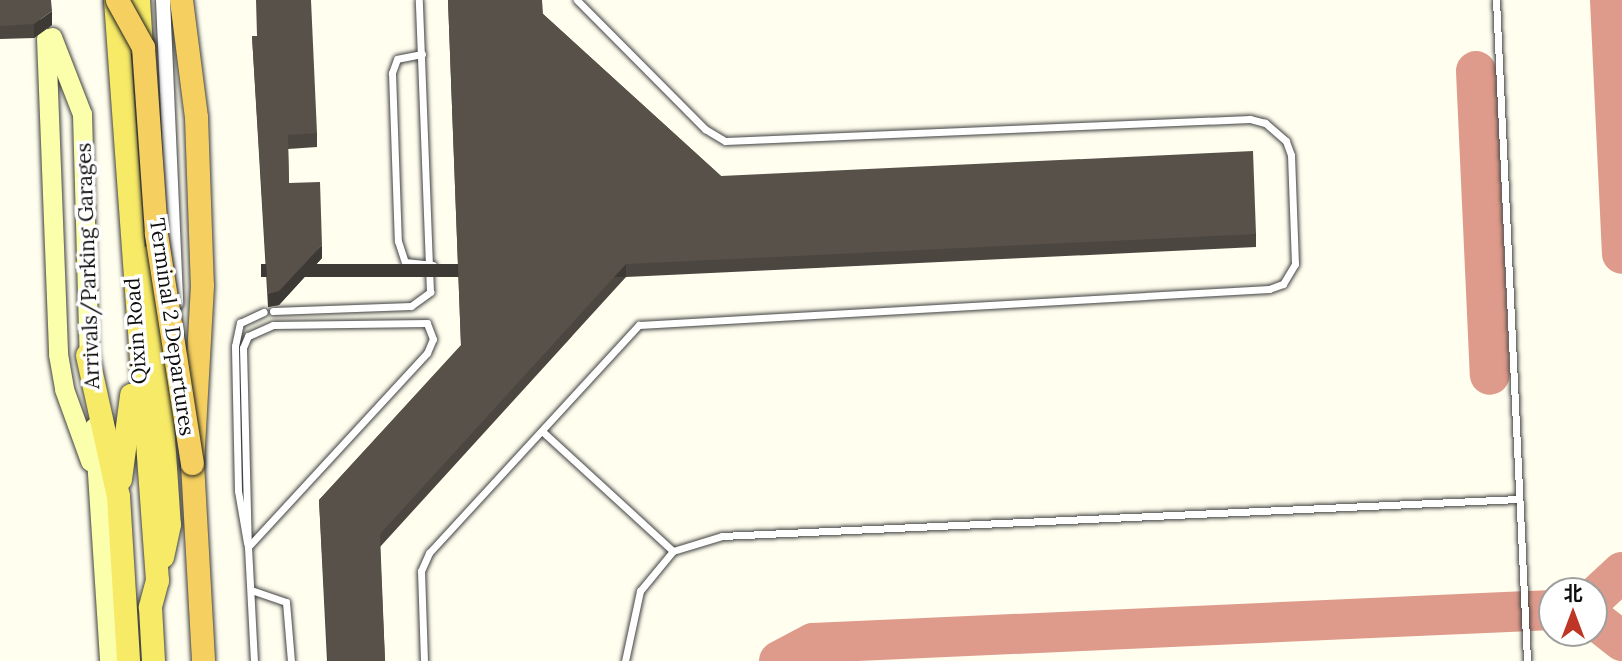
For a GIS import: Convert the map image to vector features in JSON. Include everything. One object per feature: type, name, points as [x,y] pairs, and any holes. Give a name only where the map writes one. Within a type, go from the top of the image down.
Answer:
[{"type":"highway","name":"Terminal 2 Departures","points":[[116,0],[143,47],[156,234],[192,463],[204,661]]},
{"type":"highway","points":[[181,0],[195,104],[202,285],[192,463]]},
{"type":"main road","name":"Qixin Road","points":[[116,0],[135,338],[158,580],[150,607],[153,661]]},
{"type":"main road","points":[[138,0],[169,524],[158,580]]},
{"type":"main road","name":"Arrivals/Parking Garages","points":[[88,355],[82,114],[49,37],[58,354],[85,444],[109,499],[122,560],[128,661]]},
{"type":"main road","points":[[109,499],[135,338]]},
{"type":"main road","points":[[88,355],[109,499]]},
{"type":"main road","name":"Arrivals/Parking Garages","points":[[109,499],[109,661]]},
{"type":"main road","points":[[122,560],[146,661]]},
{"type":"street","points":[[163,0],[191,661]]},
{"type":"lane","points":[[273,311],[411,306],[430,292],[433,265],[419,0]]},
{"type":"lane","points":[[424,661],[424,561],[543,432],[627,334],[649,323],[1269,289],[1290,275],[1298,250],[1291,155],[1286,141],[1265,123],[1250,119],[725,141],[705,129],[577,0]]},
{"type":"lane","points":[[1496,0],[1527,661]]},
{"type":"lane","points":[[422,54],[397,59],[391,73],[398,241],[405,262],[433,265]]},
{"type":"lane","points":[[248,547],[238,491],[235,345],[240,323],[264,312]]},
{"type":"lane","points":[[248,547],[427,353],[433,339],[427,323],[273,325],[248,336],[243,348],[248,547],[254,661]]},
{"type":"lane","points":[[543,432],[673,551]]},
{"type":"lane","points":[[625,661],[640,591],[673,551],[722,536],[1520,499]]},
{"type":"lane","points":[[251,590],[286,602],[291,661]]},
{"type":"building","points":[[0,0],[51,0],[52,11],[34,24],[0,26]]},
{"type":"building","points":[[256,0],[311,0],[317,133],[288,135],[289,183],[320,182],[322,245],[279,291],[268,294],[252,36],[257,36]]},
{"type":"building","points":[[448,0],[542,0],[543,14],[721,176],[1253,151],[1256,234],[626,264],[380,534],[385,661],[328,661],[319,500],[461,345]]},
{"type":"taxiway","points":[[1610,0],[1622,254]]},
{"type":"taxiway","points":[[1476,71],[1490,375]]},
{"type":"taxiway","points":[[1608,585],[1622,572]]},
{"type":"taxiway","points":[[779,661],[813,643],[1538,611]]},
{"type":"taxiway","points":[[1608,630],[1622,641]]}]
